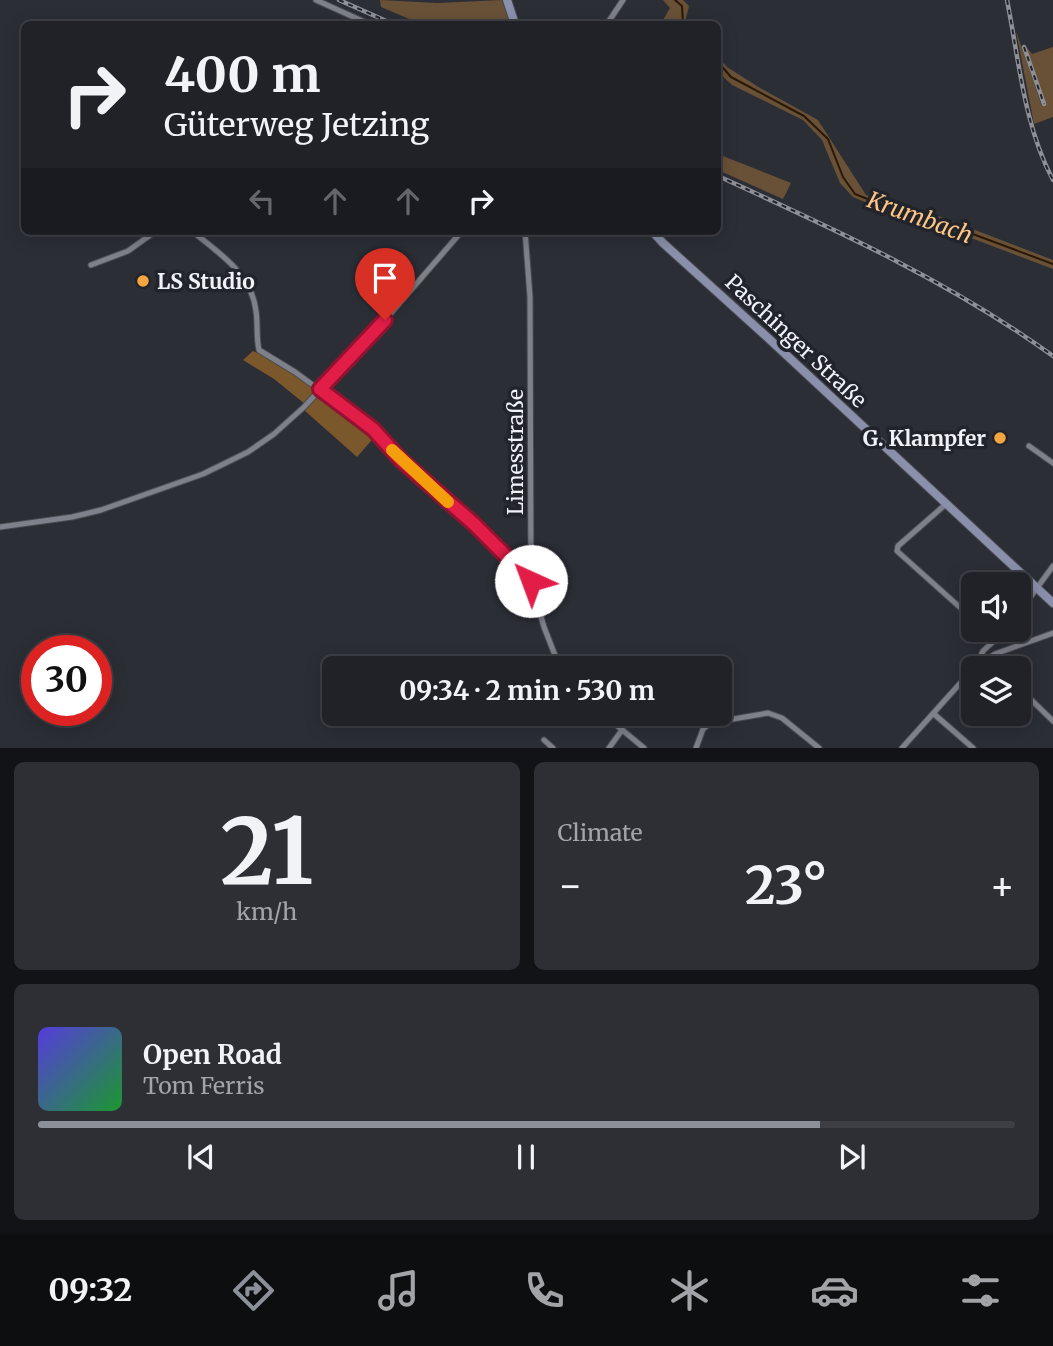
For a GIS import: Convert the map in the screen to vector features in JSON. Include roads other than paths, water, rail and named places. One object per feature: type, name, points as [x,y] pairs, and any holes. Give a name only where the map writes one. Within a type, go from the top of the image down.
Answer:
[{"type":"street","points":[[316,0],[362,21]]},
{"type":"street","points":[[507,0],[515,21]]},
{"type":"street","points":[[609,21],[623,0]]},
{"type":"street","points":[[91,265],[137,246],[151,235]]},
{"type":"street","points":[[197,235],[238,271],[249,286],[256,309],[259,350],[320,389],[373,429],[401,460],[474,524],[531,581]]},
{"type":"street","points":[[0,527],[86,514],[215,470],[248,452],[274,434],[320,389],[385,320],[458,235]]},
{"type":"street","name":"Limesstraße","points":[[525,235],[530,297],[531,581],[555,656]]},
{"type":"street","name":"Paschinger Straße","points":[[657,235],[883,451],[902,464],[925,490],[1053,603]]},
{"type":"street","points":[[1029,446],[1053,463]]},
{"type":"street","points":[[947,507],[898,546],[897,551],[961,608]]},
{"type":"street","points":[[1031,596],[1053,566]]},
{"type":"street","points":[[992,656],[1053,633]]},
{"type":"street","points":[[980,656],[994,642]]},
{"type":"street","points":[[902,747],[961,682]]},
{"type":"street","points":[[1031,700],[1053,721]]},
{"type":"street","points":[[696,747],[703,729],[710,723],[763,713],[782,718],[819,747]]},
{"type":"street","points":[[934,714],[973,747]]},
{"type":"street","points":[[617,726],[644,747]]},
{"type":"street","points":[[610,747],[622,730]]},
{"type":"street","points":[[544,740],[553,747]]},
{"type":"waterway","name":"Krumbach","points":[[675,0],[682,6],[683,21]]},
{"type":"waterway","name":"Krumbach","points":[[721,65],[731,77],[804,116],[828,139],[843,177],[855,194],[890,208],[919,214],[1053,264]]},
{"type":"railway","points":[[339,0],[386,21]]},
{"type":"railway","points":[[1007,0],[1029,115],[1035,138],[1053,180]]},
{"type":"railway","points":[[1024,47],[1044,104]]},
{"type":"railway","points":[[721,177],[848,236],[932,280],[1014,329],[1053,356]]},
{"type":"place","name":"LS Studio","points":[[143,281]]},
{"type":"place","name":"G. Klampfer","points":[[1000,438]]}]
